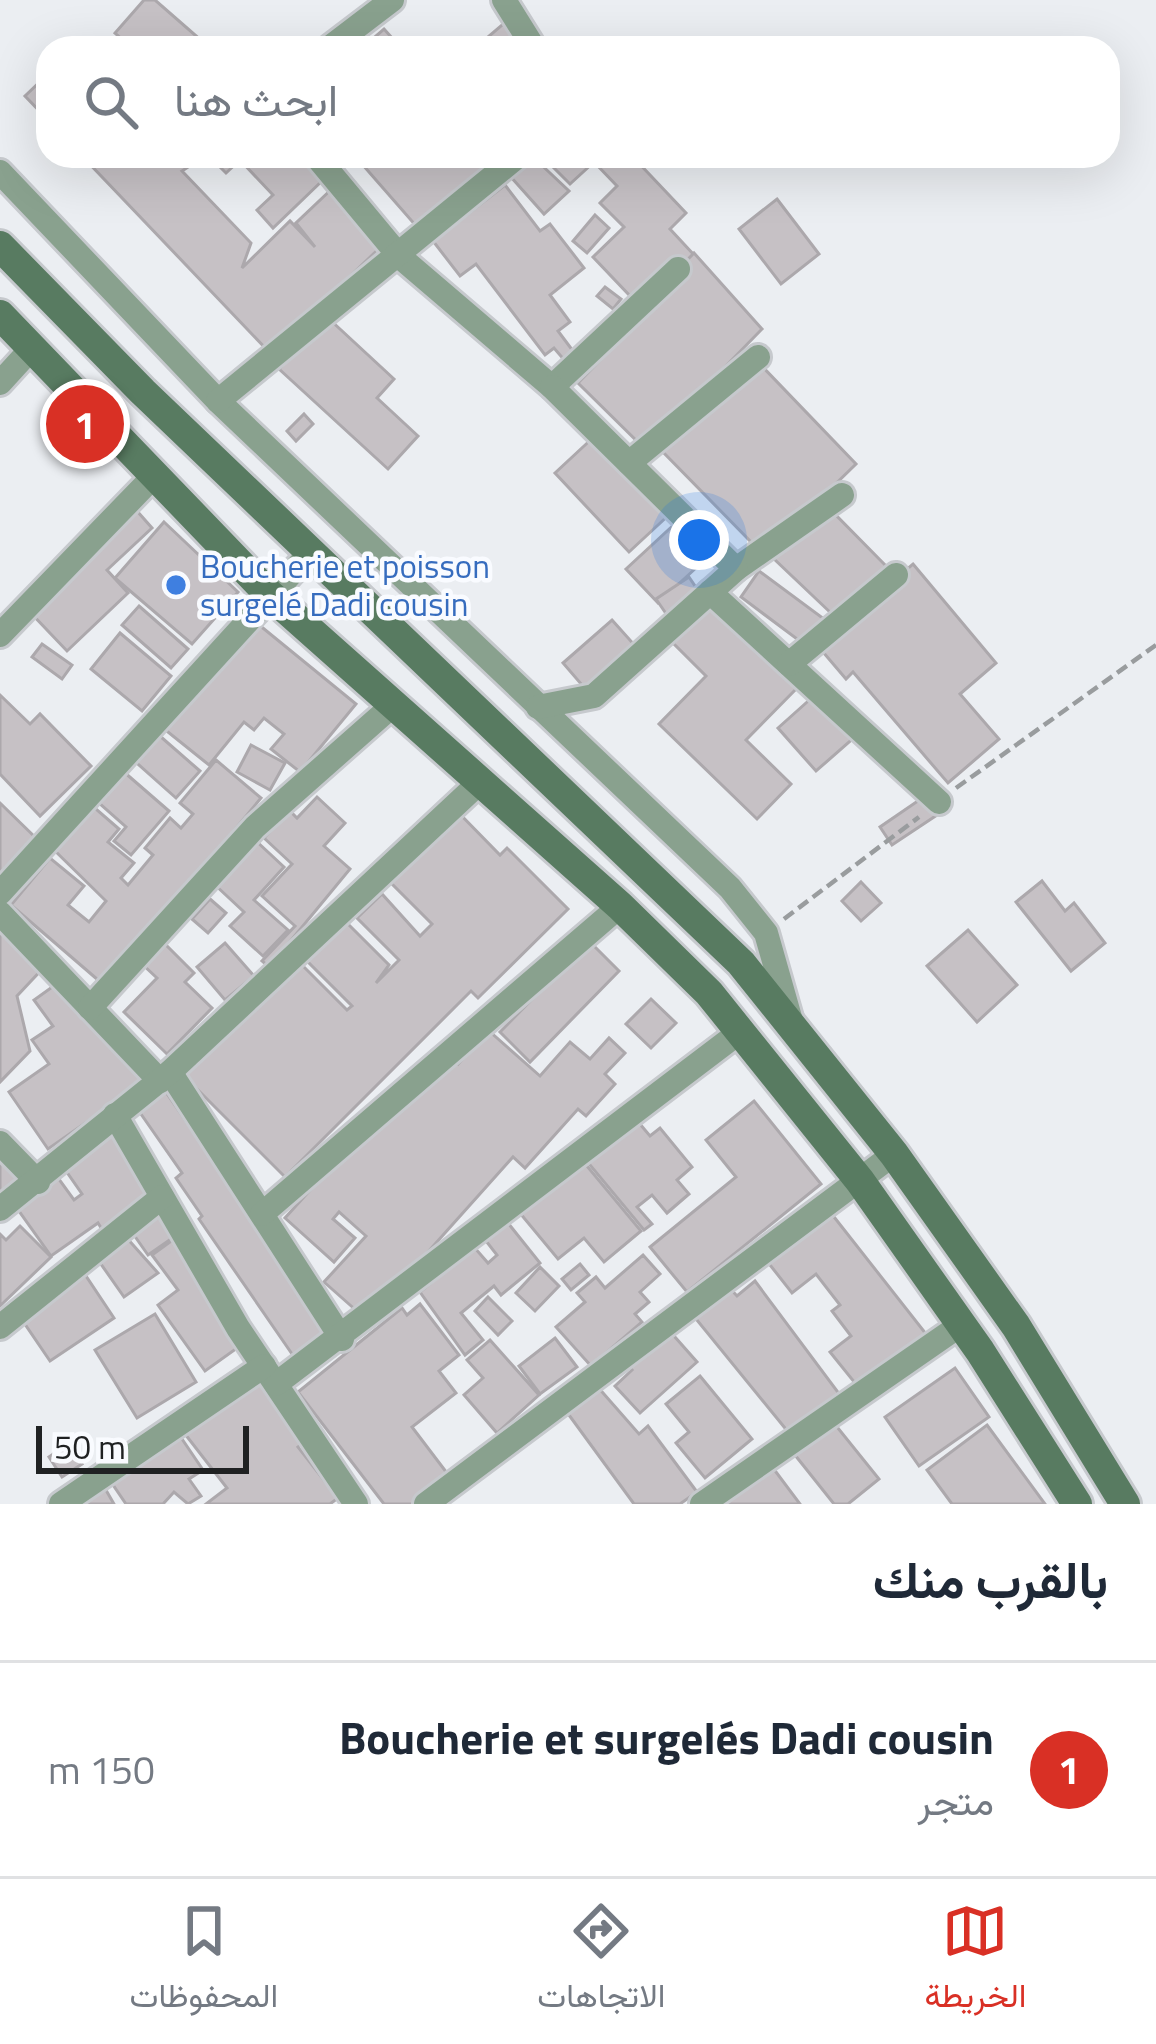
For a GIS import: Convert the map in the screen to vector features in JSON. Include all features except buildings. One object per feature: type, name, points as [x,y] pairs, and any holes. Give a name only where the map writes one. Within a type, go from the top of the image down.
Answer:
[{"type":"main road","points":[[0,246],[310,553],[741,963],[894,1154],[1016,1326],[1125,1504]]},
{"type":"main road","points":[[0,315],[152,478],[269,594],[620,906],[741,1031],[860,1181],[1077,1504]]},
{"type":"street","points":[[344,36],[392,0]]},
{"type":"street","points":[[504,0],[526,36]]},
{"type":"street","points":[[326,168],[400,257],[552,387],[736,569]]},
{"type":"street","points":[[218,401],[504,168]]},
{"type":"street","points":[[0,172],[218,401],[730,888],[766,933],[791,1024]]},
{"type":"street","points":[[552,387],[679,269]]},
{"type":"street","points":[[0,382],[31,349]]},
{"type":"street","points":[[629,463],[758,357]]},
{"type":"street","points":[[0,635],[152,478]]},
{"type":"street","points":[[538,707],[594,696],[736,569],[842,495]]},
{"type":"street","points":[[0,893],[310,553]]},
{"type":"street","points":[[789,664],[896,575]]},
{"type":"street","points":[[710,592],[938,802]]},
{"type":"street","points":[[90,1008],[255,827],[392,706]]},
{"type":"street","points":[[0,1209],[165,1077],[479,783]]},
{"type":"street","points":[[262,1214],[620,906]]},
{"type":"street","points":[[0,913],[90,1008],[165,1077],[262,1214],[342,1339]]},
{"type":"street","points":[[62,1504],[270,1375],[342,1339],[741,1031]]},
{"type":"street","points":[[115,1115],[270,1375],[356,1504]]},
{"type":"street","points":[[0,1143],[38,1182]]},
{"type":"street","points":[[426,1504],[894,1154]]},
{"type":"street","points":[[0,1327],[162,1197]]},
{"type":"street","points":[[702,1504],[959,1326]]},
{"type":"place","name":"Boucherie et surgelés Dadi cousin","points":[[85,424]]},
{"type":"place","name":"Boucherie et poisson surgelé Dadi cousin","points":[[176,585]]}]
